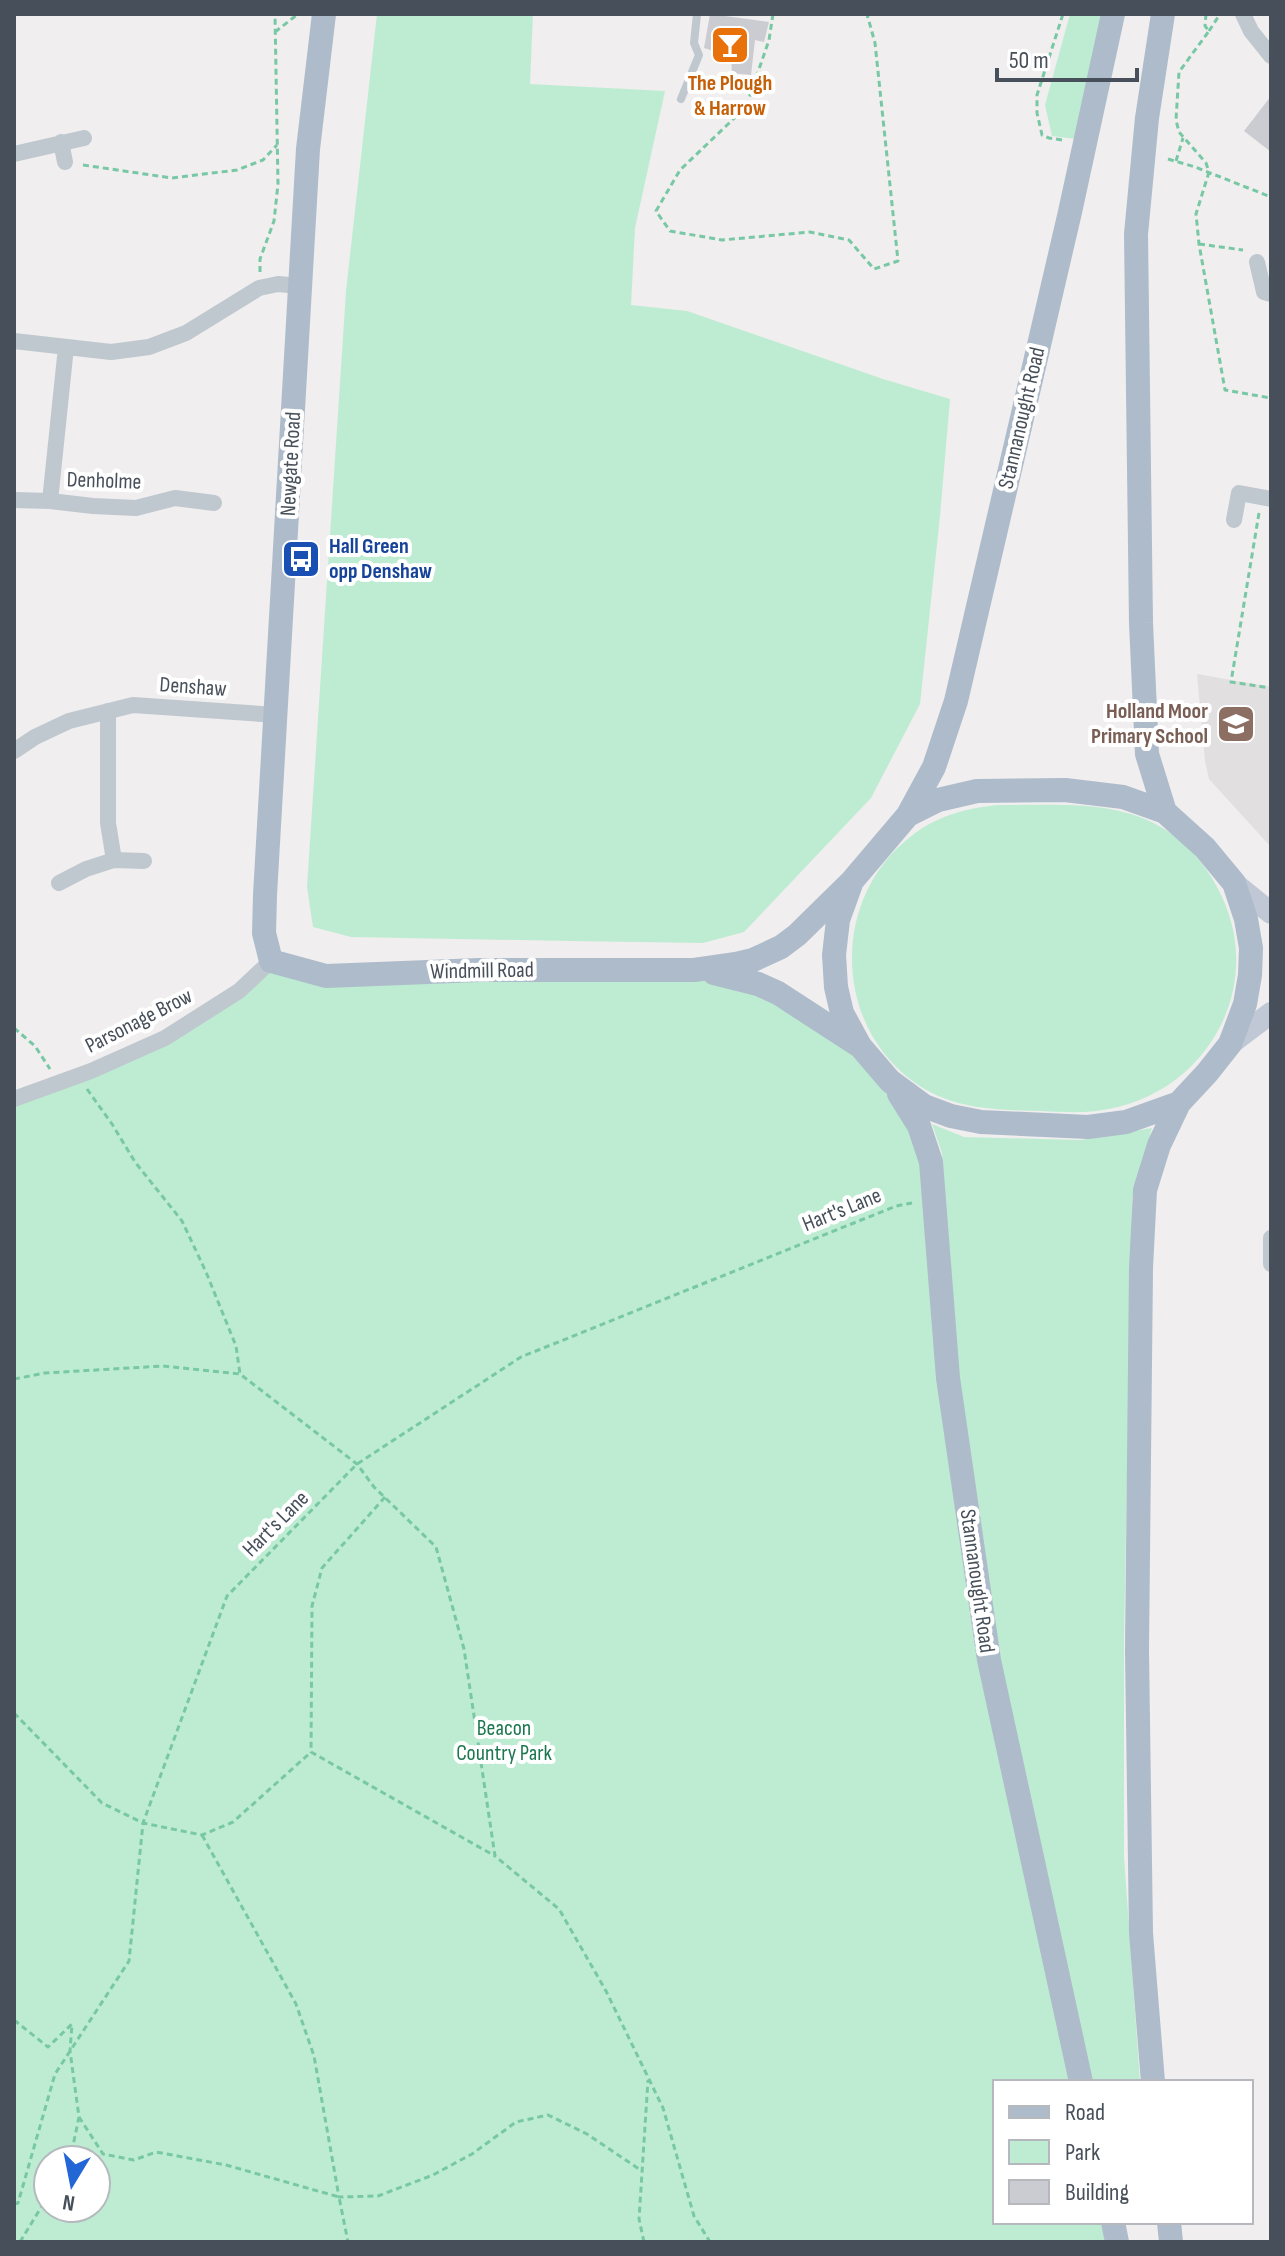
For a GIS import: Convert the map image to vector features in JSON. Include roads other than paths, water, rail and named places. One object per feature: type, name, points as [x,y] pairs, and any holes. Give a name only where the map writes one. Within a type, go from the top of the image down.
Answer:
[{"type":"main road","name":"Newgate Road","points":[[271,961],[264,933],[300,286],[308,149],[324,14]]},
{"type":"main road","name":"Stannanought Road","points":[[908,815],[934,767],[956,701],[1113,14]]},
{"type":"main road","points":[[1163,14],[1147,118],[1136,234],[1141,623],[1147,754],[1165,812]]},
{"type":"main road","points":[[908,815],[938,800],[977,791],[1065,790],[1123,797],[1165,812],[1205,848],[1234,883],[1271,913]]},
{"type":"main road","name":"Windmill Road","points":[[271,961],[326,976],[479,970],[694,970],[736,964],[768,955],[797,935],[852,881],[908,815]]},
{"type":"main road","points":[[852,881],[838,920],[834,955],[842,1013],[860,1046],[890,1081],[924,1106],[981,1122],[1088,1127],[1126,1122],[1179,1103]]},
{"type":"main road","points":[[1230,1044],[1245,1004],[1251,948],[1246,919],[1234,883]]},
{"type":"main road","name":"Windmill Road","points":[[694,970],[737,978],[778,993],[860,1046]]},
{"type":"main road","points":[[1153,2080],[1141,1933],[1138,1713],[1141,1268],[1145,1190],[1159,1145],[1179,1103],[1230,1044],[1271,1013]]},
{"type":"main road","name":"Stannanought Road","points":[[890,1081],[919,1126],[931,1162],[948,1378],[989,1660],[1081,2080]]},
{"type":"street","points":[[1243,14],[1251,31],[1271,56]]},
{"type":"street","points":[[14,154],[84,138]]},
{"type":"street","points":[[61,142],[65,162]]},
{"type":"street","points":[[1257,262],[1264,292],[1271,294]]},
{"type":"street","points":[[14,341],[111,352],[149,347],[186,333],[259,288],[278,284],[300,286]]},
{"type":"street","name":"Denholme","points":[[66,347],[50,501],[136,508],[175,498],[207,502],[197,519]]},
{"type":"street","points":[[1234,520],[1239,493],[1266,498]]},
{"type":"street","points":[[14,500],[50,501]]},
{"type":"street","name":"Denshaw","points":[[14,751],[69,721],[133,705],[277,715]]},
{"type":"street","points":[[108,711],[108,823],[114,860]]},
{"type":"street","points":[[59,883],[86,869],[114,860],[144,861]]},
{"type":"street","name":"Parsonage Brow","points":[[14,1099],[78,1076],[165,1038],[239,991],[271,961]]},
{"type":"street","points":[[1271,1238],[1271,1264]]},
{"type":"lane","points":[[681,99],[699,55],[694,43],[697,14]]},
{"type":"place","name":"The Plough & Harrow","points":[[730,45]]},
{"type":"place","name":"Hall Green opp Denshaw","points":[[301,559]]},
{"type":"place","name":"Holland Moor Primary School","points":[[1236,724]]},
{"type":"park label","name":"Beacon Country Park","points":[[504,1740]]}]
